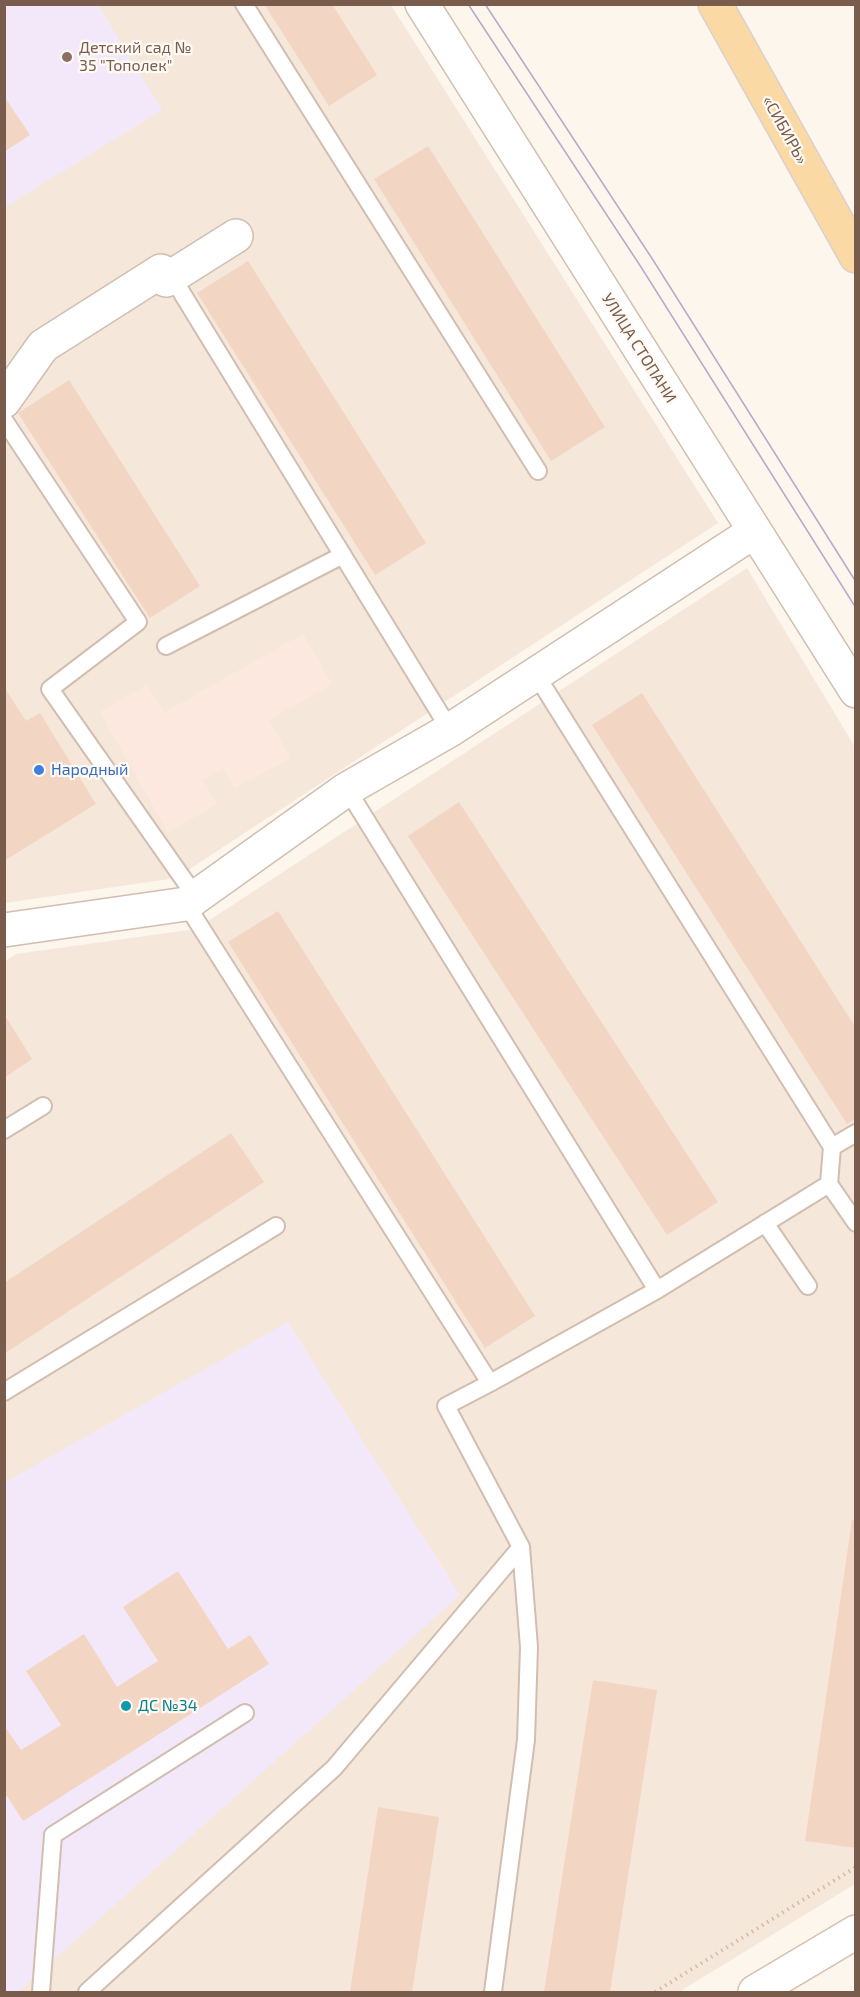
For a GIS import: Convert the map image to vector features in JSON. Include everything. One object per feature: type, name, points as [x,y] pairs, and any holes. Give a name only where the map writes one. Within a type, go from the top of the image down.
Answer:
[{"type":"main road","name":"«СИБИРЬ»","points":[[714,4],[855,256]]},
{"type":"street","name":"УЛИЦА СТОПАНИ","points":[[422,4],[855,691]]},
{"type":"street","points":[[4,401],[43,346],[161,271],[166,280],[236,236]]},
{"type":"street","points":[[4,930],[191,901],[347,789],[450,730],[755,531]]},
{"type":"street","points":[[755,1992],[855,1932]]},
{"type":"lane","points":[[244,4],[538,471]]},
{"type":"lane","points":[[180,290],[450,730]]},
{"type":"lane","points":[[4,420],[138,622],[50,689],[191,901],[490,1383]]},
{"type":"lane","points":[[166,646],[343,555]]},
{"type":"lane","points":[[535,673],[832,1147],[829,1184],[855,1223]]},
{"type":"lane","points":[[347,789],[657,1290]]},
{"type":"lane","points":[[4,1130],[43,1106]]},
{"type":"lane","points":[[832,1147],[855,1133]]},
{"type":"lane","points":[[494,1992],[526,1740],[529,1647],[521,1547],[446,1406],[657,1290],[829,1184]]},
{"type":"lane","points":[[765,1223],[808,1286]]},
{"type":"lane","points":[[4,1392],[276,1226]]},
{"type":"lane","points":[[87,1992],[334,1768],[521,1547]]},
{"type":"lane","points":[[41,1992],[53,1835],[245,1713]]},
{"type":"path","points":[[655,1992],[855,1867]]},
{"type":"shaded area","points":[[4,5],[391,5],[718,523],[176,878],[5,903]]},
{"type":"shaded area","name":"Детский сад № 35 \"Тополек\"","points":[[5,5],[98,5],[162,110],[5,207]]},
{"type":"shaded area","points":[[747,568],[855,747],[855,1884],[679,1992],[5,1992],[5,961],[16,954],[196,929]]},
{"type":"shaded area","points":[[303,634],[332,684],[269,720],[290,758],[235,788],[224,768],[203,780],[217,804],[168,832],[100,712],[147,685],[164,713]]},
{"type":"shaded area","points":[[288,1322],[460,1595],[18,1992],[4,1992],[4,1483]]},
{"type":"building","points":[[264,4],[332,4],[377,75],[329,106]]},
{"type":"building","points":[[4,96],[30,135],[4,152]]},
{"type":"building","points":[[428,146],[605,427],[551,461],[374,179]]},
{"type":"building","points":[[248,261],[426,543],[375,575],[197,293]]},
{"type":"building","points":[[69,380],[200,586],[150,618],[18,413]]},
{"type":"building","name":"Народный","points":[[4,687],[26,721],[40,713],[96,804],[4,861]]},
{"type":"building","points":[[642,693],[856,1028],[856,1119],[847,1124],[592,725]]},
{"type":"building","points":[[459,802],[718,1202],[667,1235],[408,836]]},
{"type":"building","points":[[278,911],[535,1316],[485,1348],[228,942]]},
{"type":"building","points":[[4,1014],[32,1059],[4,1078]]},
{"type":"building","points":[[231,1133],[264,1182],[4,1354],[4,1283]]},
{"type":"building","points":[[852,1520],[856,1520],[856,1848],[805,1841]]},
{"type":"building","name":"ДС №34","points":[[178,1571],[228,1649],[250,1635],[269,1664],[23,1821],[7,1796],[4,1798],[4,1725],[21,1750],[61,1725],[26,1671],[84,1634],[117,1687],[158,1661],[123,1607]]},
{"type":"building","points":[[593,1680],[657,1690],[610,1992],[544,1992]]},
{"type":"building","points":[[378,1807],[439,1817],[412,1992],[350,1992]]},
{"type":"tram line","points":[[468,4],[641,267],[856,608]]},
{"type":"tram line","points":[[485,4],[653,260],[856,582]]},
{"type":"place","name":"Детский сад № 35 \"Тополек\"","points":[[67,57]]},
{"type":"place","name":"Народный","points":[[39,770]]},
{"type":"place","name":"ДС №34","points":[[126,1706]]}]
